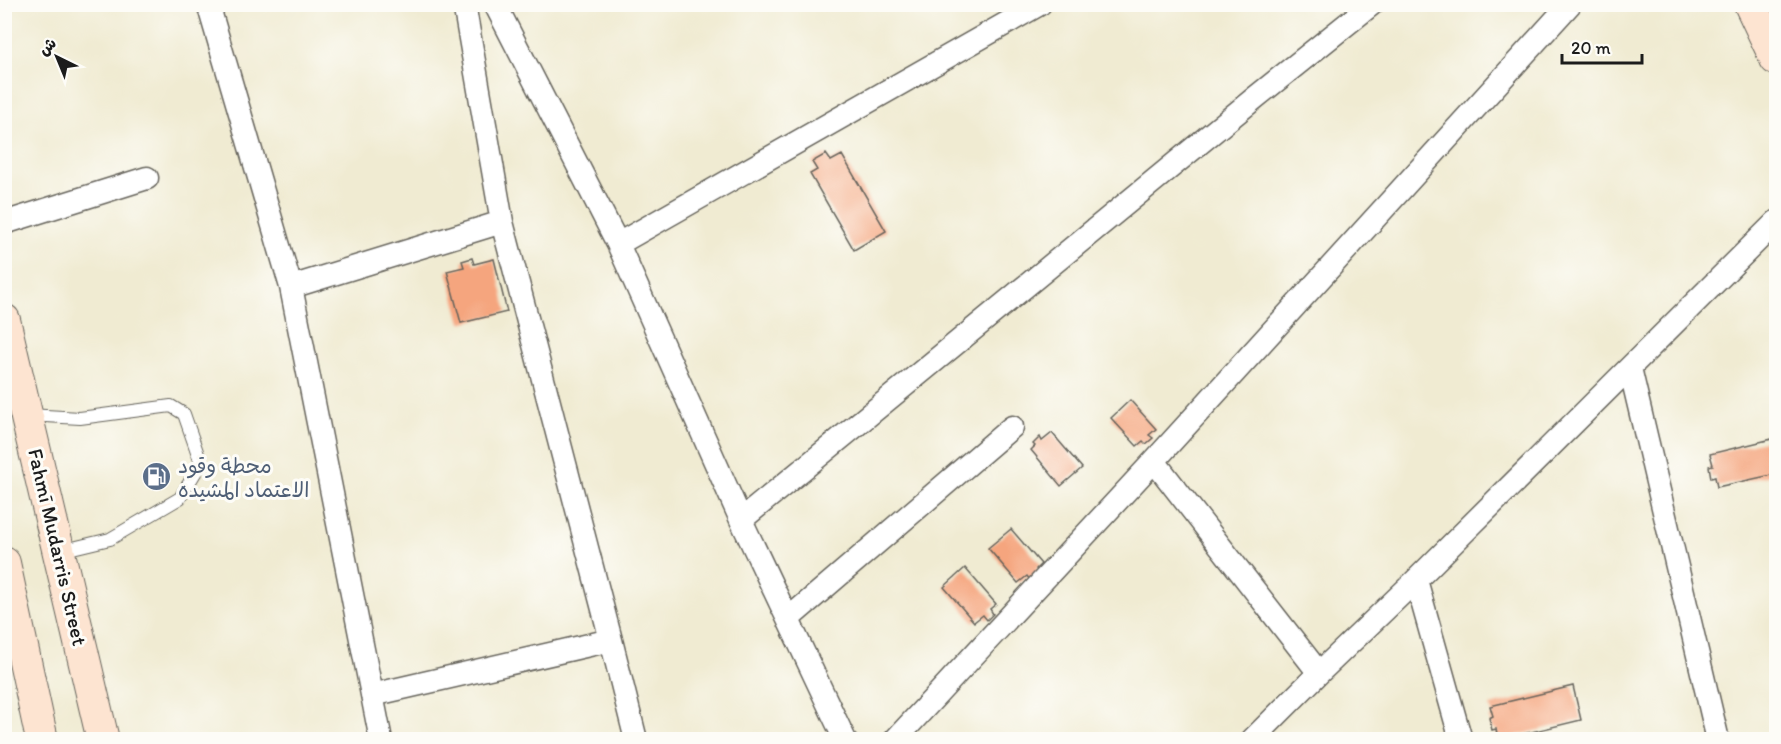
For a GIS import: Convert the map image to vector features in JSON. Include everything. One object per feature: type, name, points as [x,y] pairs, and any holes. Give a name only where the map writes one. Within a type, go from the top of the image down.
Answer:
[{"type":"street","points":[[208,4],[291,287],[381,740]]},
{"type":"street","points":[[464,4],[502,222],[636,740]]},
{"type":"street","points":[[495,4],[618,244],[741,520],[845,740]]},
{"type":"street","points":[[618,244],[1040,4]]},
{"type":"street","points":[[741,520],[1372,4]]},
{"type":"street","points":[[894,740],[1154,461],[1570,4]]},
{"type":"street","points":[[1750,4],[1776,59]]},
{"type":"street","points":[[4,223],[147,178]]},
{"type":"street","points":[[291,287],[502,222]]},
{"type":"street","points":[[1252,740],[1776,222]]},
{"type":"street","name":"Fahmī Mudarris Street","points":[[4,320],[102,740]]},
{"type":"street","points":[[1630,368],[1718,740]]},
{"type":"street","points":[[789,620],[1012,428]]},
{"type":"street","points":[[1154,461],[1319,673]]},
{"type":"street","points":[[4,563],[14,652],[42,740]]},
{"type":"street","points":[[1416,580],[1461,740]]},
{"type":"street","points":[[372,695],[611,640]]},
{"type":"lane","points":[[27,416],[80,418],[171,406],[184,414],[201,463],[180,498],[110,539],[58,551]]},
{"type":"building","points":[[826,154],[831,161],[842,155],[886,231],[854,250],[810,174],[817,170],[812,162]]},
{"type":"building","points":[[472,258],[474,264],[494,259],[507,312],[461,323],[447,271],[464,267],[462,261]]},
{"type":"building","points":[[1130,400],[1156,429],[1149,435],[1153,438],[1146,444],[1143,441],[1137,446],[1111,418]]},
{"type":"building","points":[[1052,433],[1082,468],[1061,486],[1031,450],[1040,437],[1042,441]]},
{"type":"building","points":[[1776,438],[1776,474],[1717,487],[1715,477],[1711,478],[1709,466],[1713,465],[1710,454]]},
{"type":"building","points":[[1011,529],[1041,564],[1036,569],[1039,573],[1030,580],[1027,576],[1018,583],[988,548]]},
{"type":"building","points":[[965,568],[996,604],[990,609],[993,614],[987,620],[983,615],[974,622],[944,587]]},
{"type":"building","points":[[1573,686],[1581,720],[1498,740],[1496,729],[1492,730],[1489,718],[1493,716],[1490,706]]},
{"type":"place","name":"محطة وقود الاعتماد المشيده","points":[[157,477]]}]
